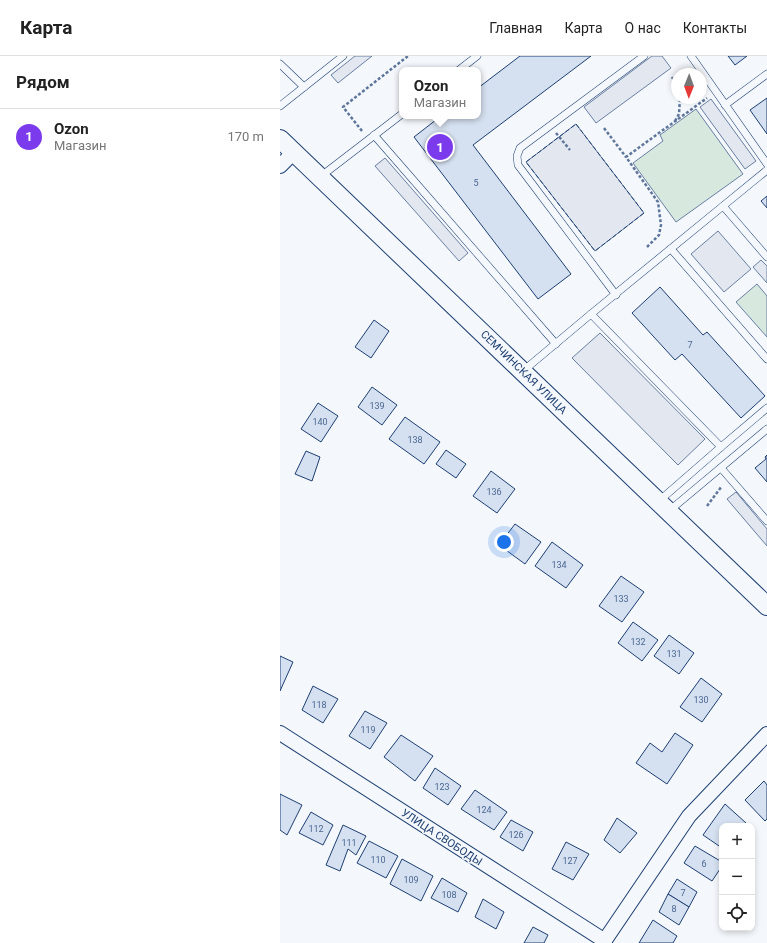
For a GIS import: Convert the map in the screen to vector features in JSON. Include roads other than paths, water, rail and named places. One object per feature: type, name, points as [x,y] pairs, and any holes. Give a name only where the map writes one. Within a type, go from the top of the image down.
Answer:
[{"type":"street","name":"СЕМЧИНСКАЯ УЛИЦА","points":[[280,139],[523,371],[662,507],[767,606]]},
{"type":"street","points":[[280,166],[294,152]]},
{"type":"street","name":"УЛИЦА СВОБОДЫ","points":[[280,733],[604,942],[689,816],[767,734]]},
{"type":"lane","points":[[280,106],[343,56]]},
{"type":"lane","points":[[463,67],[477,56]]},
{"type":"lane","points":[[616,294],[518,165],[517,156],[520,148],[644,56]]},
{"type":"lane","points":[[691,56],[767,164]]},
{"type":"lane","points":[[280,64],[304,87]]},
{"type":"lane","points":[[726,105],[767,74]]},
{"type":"lane","points":[[320,177],[399,116]]},
{"type":"lane","points":[[371,137],[556,344]]},
{"type":"lane","points":[[523,371],[767,170]]},
{"type":"lane","points":[[723,206],[767,257]]},
{"type":"lane","points":[[671,249],[767,360]]},
{"type":"lane","points":[[592,314],[721,447]]},
{"type":"lane","points":[[662,507],[721,447],[767,408]]},
{"type":"lane","points":[[662,507],[721,468],[767,429]]},
{"type":"lane","points":[[721,468],[767,521]]},
{"type":"place","name":"Ozon","points":[[440,147]]}]
